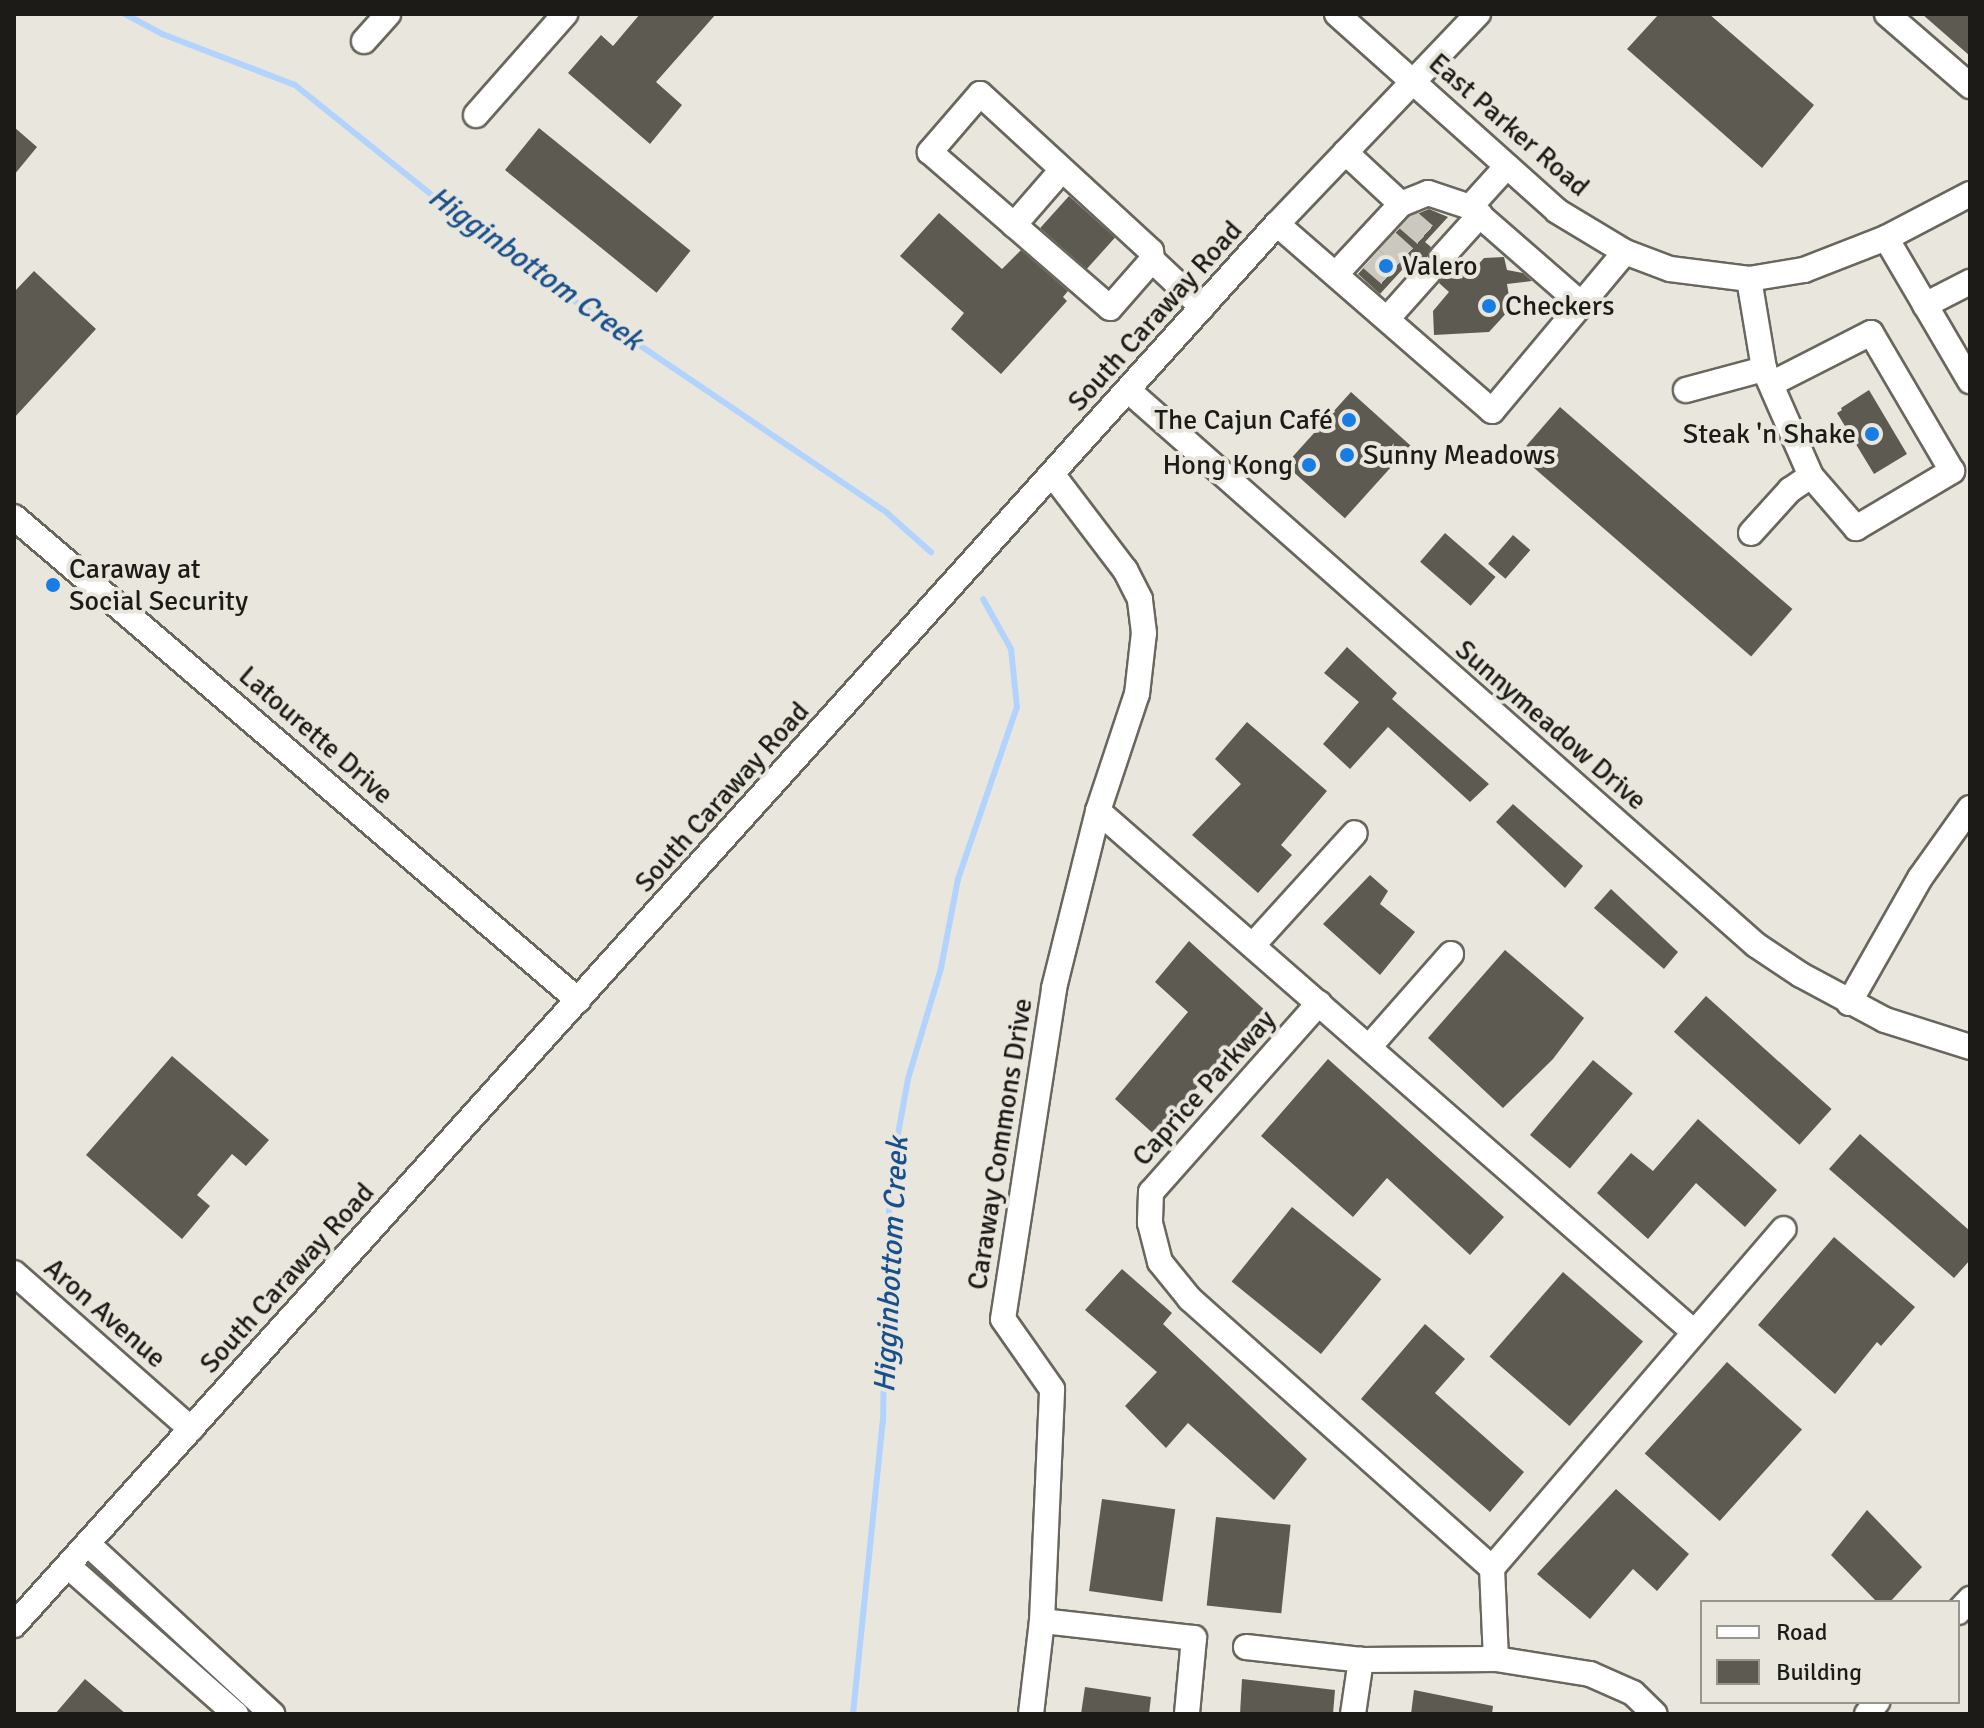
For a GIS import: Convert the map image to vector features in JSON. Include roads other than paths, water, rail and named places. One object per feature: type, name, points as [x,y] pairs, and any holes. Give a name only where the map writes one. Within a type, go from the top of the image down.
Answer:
[{"type":"street","points":[[364,41],[388,14]]},
{"type":"street","points":[[476,115],[565,14]]},
{"type":"street","name":"East Parker Road","points":[[1337,14],[1557,211],[1625,252],[1670,269],[1749,279],[1804,270],[1886,238],[1970,194]]},
{"type":"street","name":"South Caraway Road","points":[[14,1625],[1277,224],[1478,14]]},
{"type":"street","points":[[1887,14],[1970,86]]},
{"type":"street","points":[[1152,260],[1110,308],[930,152],[980,94],[1050,155],[1061,171],[1151,251],[1152,260],[1202,307]]},
{"type":"street","points":[[1345,152],[1401,211]]},
{"type":"street","points":[[1387,319],[1423,267],[1475,211],[1507,166]]},
{"type":"street","points":[[1014,225],[1061,171]]},
{"type":"street","points":[[1336,274],[1373,245],[1401,211],[1428,193],[1475,211],[1581,304]]},
{"type":"street","points":[[1277,224],[1492,411],[1625,252]]},
{"type":"street","points":[[1886,238],[1970,381]]},
{"type":"street","points":[[1686,390],[1768,376],[1871,333],[1952,471],[1856,528],[1811,476],[1768,376],[1749,279]]},
{"type":"street","points":[[1925,305],[1970,282]]},
{"type":"street","name":"Sunnymeadow Drive","points":[[1129,391],[1756,945],[1849,1003],[1900,1026],[1970,1047]]},
{"type":"street","points":[[1053,475],[1125,570],[1143,614],[1143,661],[1137,694],[1098,811]]},
{"type":"street","points":[[1751,533],[1790,490],[1811,476]]},
{"type":"street","name":"Latourette Drive","points":[[14,517],[578,1000]]},
{"type":"street","points":[[1849,1003],[1920,878],[1970,808]]},
{"type":"street","name":"Caprice Parkway","points":[[1098,811],[1319,1003],[1151,1192],[1150,1223],[1160,1262],[1190,1299],[1492,1568]]},
{"type":"street","name":"Caraway Commons Drive","points":[[1031,1714],[1042,1621],[1052,1389],[1003,1319],[1054,988],[1098,811]]},
{"type":"street","points":[[1253,945],[1355,833]]},
{"type":"street","points":[[1369,1047],[1451,954]]},
{"type":"street","points":[[1319,1003],[1694,1332]]},
{"type":"street","points":[[1496,1659],[1492,1568],[1784,1229]]},
{"type":"street","name":"Aron Avenue","points":[[14,1273],[191,1429]]},
{"type":"street","points":[[88,1544],[272,1714]]},
{"type":"street","points":[[68,1566],[236,1714]]},
{"type":"street","points":[[1042,1621],[1194,1638],[1187,1714]]},
{"type":"street","points":[[1246,1647],[1361,1660],[1496,1659],[1590,1674],[1633,1693],[1655,1714]]},
{"type":"street","points":[[1353,1714],[1361,1660]]},
{"type":"waterway","name":"Higginbottom Creek","points":[[125,14],[162,34],[295,85],[505,254],[887,513],[931,552]]},
{"type":"waterway","name":"Higginbottom Creek","points":[[853,1714],[883,1421],[886,1262],[892,1167],[908,1079],[941,968],[958,879],[1017,707],[1011,649],[983,599]]},
{"type":"tunnel","points":[[1407,219],[1429,238]]},
{"type":"tunnel","points":[[1387,241],[1410,262]]},
{"type":"tunnel","points":[[1371,259],[1394,279]]},
{"type":"place","name":"Valero","points":[[1386,266]]},
{"type":"place","name":"Checkers","points":[[1489,306]]},
{"type":"place","name":"The Cajun Café","points":[[1349,420]]},
{"type":"place","name":"Steak 'n Shake","points":[[1872,434]]},
{"type":"place","name":"Sunny Meadows","points":[[1347,455]]},
{"type":"place","name":"Hong Kong","points":[[1309,465]]},
{"type":"place","name":"Caraway at Social Security","points":[[53,585]]}]
